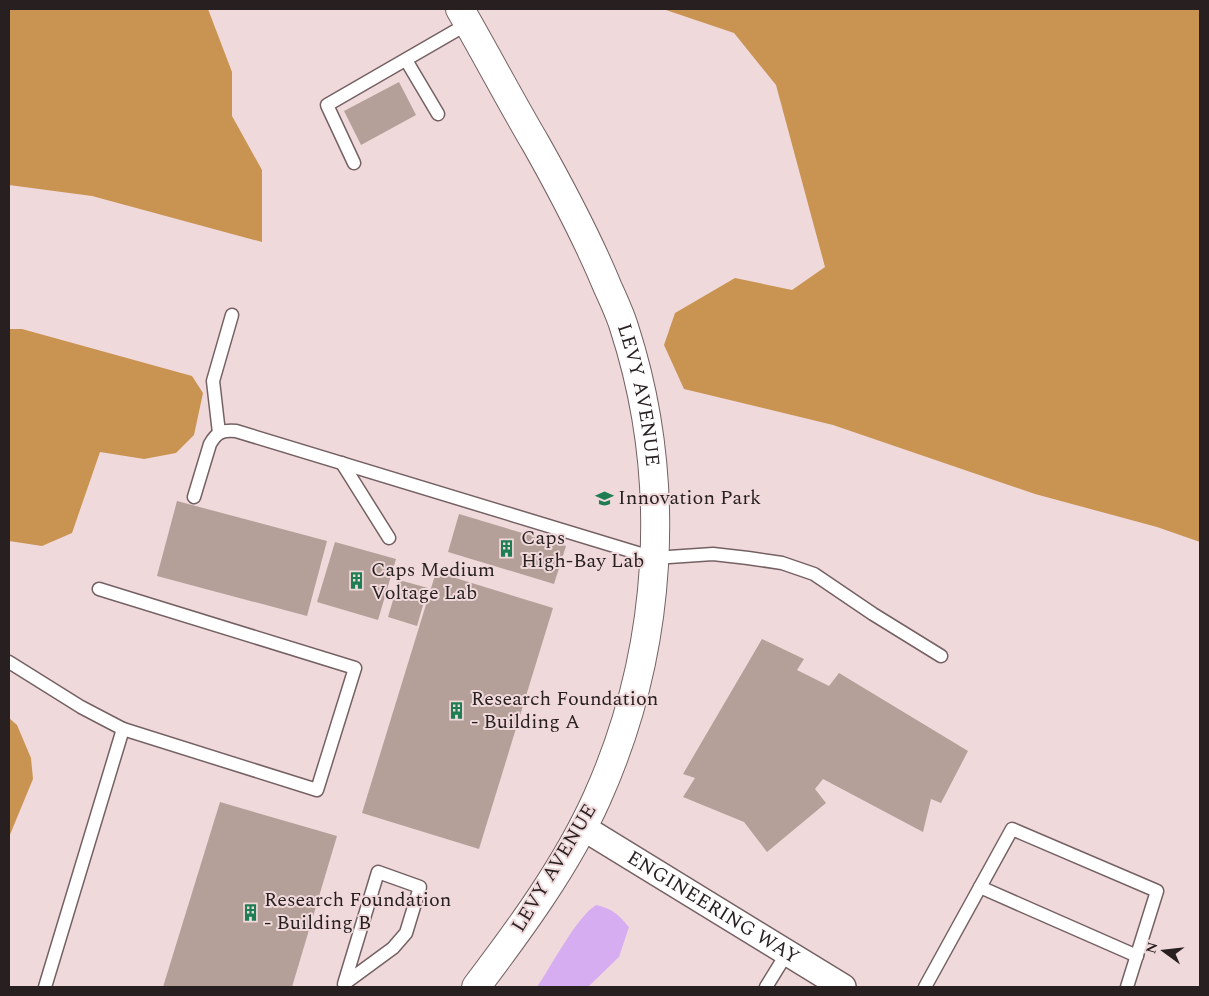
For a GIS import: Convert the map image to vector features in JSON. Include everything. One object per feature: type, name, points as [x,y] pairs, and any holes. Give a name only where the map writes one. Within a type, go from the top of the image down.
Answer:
[{"type":"street","name":"LEVY AVENUE","points":[[464,16],[566,195],[590,244],[624,326],[637,373],[649,434],[655,492],[651,605],[644,654],[629,710],[610,768],[596,800],[557,871],[476,987]]},
{"type":"street","name":"ENGINEERING WAY","points":[[582,827],[843,987]]},
{"type":"lane","points":[[354,163],[327,105],[406,60],[464,16]]},
{"type":"lane","points":[[406,60],[438,114]]},
{"type":"lane","points":[[219,433],[213,381],[232,315]]},
{"type":"lane","points":[[194,497],[210,444],[215,436],[223,430],[236,431],[654,558],[722,555],[782,563],[814,574],[873,614],[942,656]]},
{"type":"lane","points":[[342,463],[389,538]]},
{"type":"lane","points":[[9,662],[81,707],[123,730],[318,790],[355,668],[99,589]]},
{"type":"lane","points":[[45,987],[123,730]]},
{"type":"lane","points":[[925,987],[1012,829],[1157,891],[1127,987]]},
{"type":"lane","points":[[378,872],[420,887],[406,933],[393,948],[346,986],[378,872]]},
{"type":"lane","points":[[980,887],[1137,956]]},
{"type":"lane","points":[[766,987],[787,953]]},
{"type":"shaded area","points":[[9,9],[208,9],[232,72],[232,116],[262,170],[262,242],[92,196],[9,185]]},
{"type":"shaded area","points":[[663,9],[1200,9],[1200,542],[1157,527],[1035,494],[833,425],[684,389],[664,345],[675,313],[735,278],[792,290],[825,267],[776,85],[734,33]]},
{"type":"shaded area","points":[[9,329],[22,329],[192,376],[203,393],[194,435],[176,453],[144,459],[100,452],[72,533],[42,546],[9,541]]},
{"type":"shaded area","points":[[9,718],[17,725],[31,758],[33,779],[9,837]]},
{"type":"shaded area","points":[[596,905],[607,908],[615,913],[629,927],[619,957],[588,987],[537,987],[572,931],[588,911]]},
{"type":"building","points":[[399,82],[416,115],[361,145],[344,111]]},
{"type":"building","points":[[177,501],[327,541],[307,616],[157,576]]},
{"type":"building","name":"Caps High-Bay Lab","points":[[459,514],[566,546],[554,584],[448,552]]},
{"type":"building","name":"Caps Medium Voltage Lab","points":[[335,542],[396,559],[378,620],[317,602]]},
{"type":"building","name":"Research Foundation - Building A","points":[[436,572],[553,608],[479,849],[362,813]]},
{"type":"building","points":[[399,580],[428,588],[417,626],[388,617]]},
{"type":"building","points":[[762,639],[804,659],[797,670],[829,686],[839,673],[968,751],[941,803],[931,799],[923,832],[823,779],[815,789],[826,803],[767,852],[744,822],[683,797],[695,778],[683,774]]},
{"type":"building","name":"Research Foundation - Building B","points":[[220,802],[337,836],[292,987],[163,987]]},
{"type":"place","name":"Innovation Park","points":[[604,498]]},
{"type":"place","name":"Caps High-Bay Lab","points":[[507,549]]},
{"type":"place","name":"Caps Medium Voltage Lab","points":[[357,581]]},
{"type":"place","name":"Research Foundation - Building A","points":[[457,711]]},
{"type":"place","name":"Research Foundation - Building B","points":[[250,912]]}]
